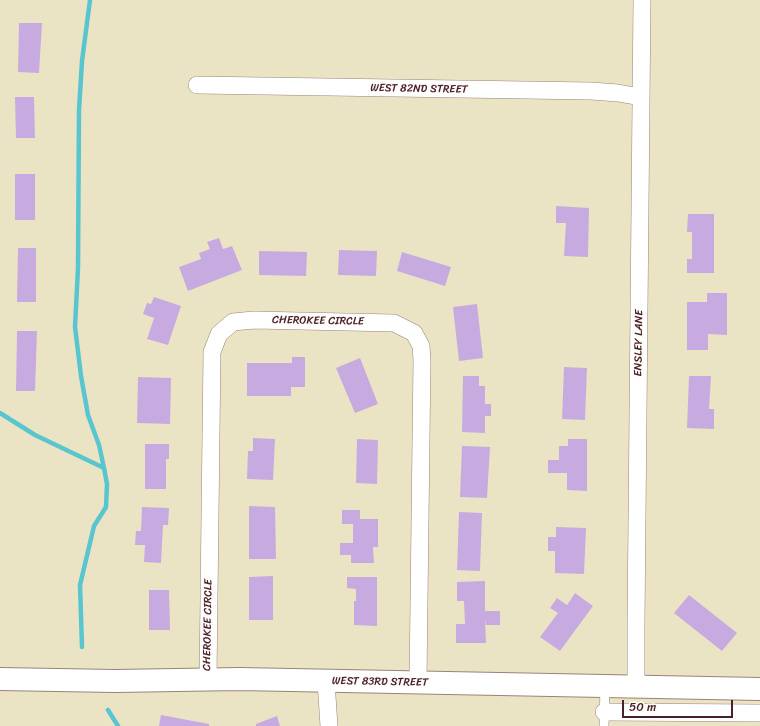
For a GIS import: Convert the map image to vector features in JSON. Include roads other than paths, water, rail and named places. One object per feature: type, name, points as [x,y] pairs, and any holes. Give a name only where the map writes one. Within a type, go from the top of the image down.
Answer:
[{"type":"street","name":"ENSLEY LANE","points":[[636,686],[642,0]]},
{"type":"street","name":"WEST 82ND STREET","points":[[197,86],[591,91],[618,93],[641,97]]},
{"type":"street","name":"CHEROKEE CIRCLE","points":[[208,680],[212,352],[219,334],[233,322],[254,320],[394,322],[414,333],[421,346],[422,376],[418,682]]},
{"type":"street","name":"WEST 83RD STREET","points":[[0,679],[418,682],[760,688]]},
{"type":"street","points":[[326,682],[329,726]]},
{"type":"street","points":[[604,719],[760,713]]},
{"type":"lane","points":[[604,719],[605,685]]},
{"type":"waterway","points":[[90,0],[82,61],[79,110],[78,268],[75,327],[81,376],[88,415],[99,445],[104,468]]},
{"type":"waterway","points":[[0,413],[35,435],[104,468],[107,484],[106,507],[94,526],[80,585],[82,647]]},
{"type":"waterway","points":[[108,710],[118,726]]}]
